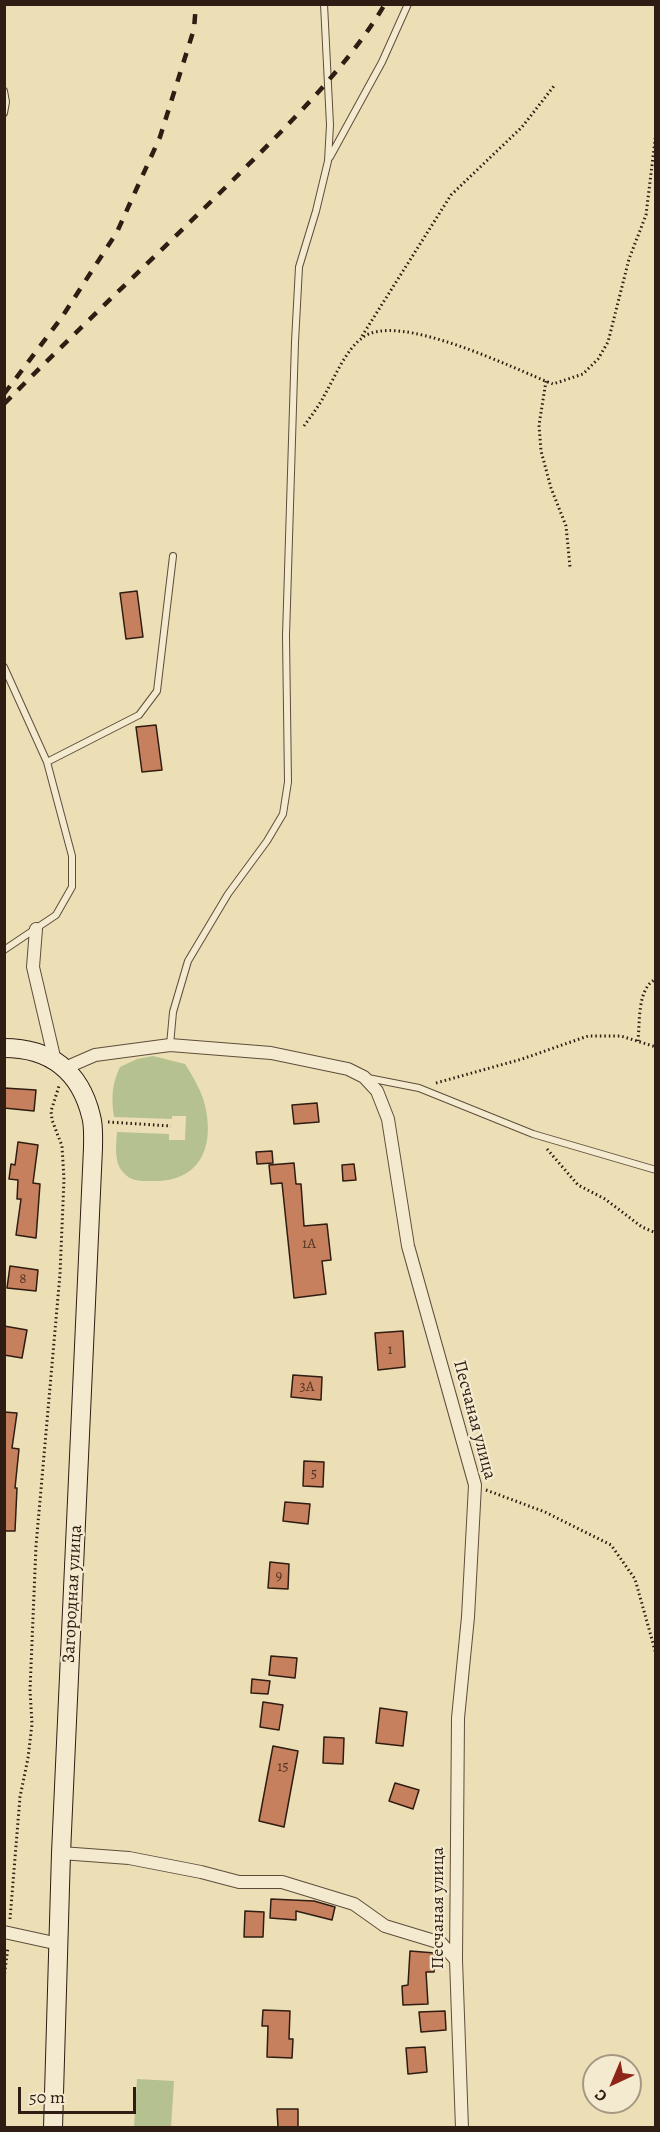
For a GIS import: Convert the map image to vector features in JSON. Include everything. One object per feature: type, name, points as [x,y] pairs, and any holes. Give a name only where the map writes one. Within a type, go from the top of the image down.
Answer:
[{"type":"street","points":[[36,929],[33,967],[60,1064]]},
{"type":"street","points":[[4,1048],[22,1048],[40,1052],[60,1064],[95,1055],[170,1046],[271,1053],[348,1069],[364,1077]]},
{"type":"street","name":"Загородная улица","points":[[53,2127],[61,1853],[93,1148],[92,1121],[81,1088],[60,1064]]},
{"type":"street","name":"Песчаная улица","points":[[364,1077],[377,1091],[388,1119],[408,1246],[475,1485],[468,1617],[458,1718],[456,1960],[462,2127]]},
{"type":"street","points":[[61,1853],[129,1858],[201,1872],[238,1882],[282,1882],[354,1904],[385,1926],[441,1943],[456,1960]]},
{"type":"street","points":[[6,1932],[59,1944]]},
{"type":"lane","points":[[170,1046],[172,1012],[189,961],[228,894],[267,841],[283,814],[288,782],[286,636],[299,267],[328,161],[330,125],[324,4]]},
{"type":"lane","points":[[328,161],[382,62],[408,4]]},
{"type":"lane","points":[[4,91],[6,102],[4,113]]},
{"type":"lane","points":[[47,762],[139,715],[157,691],[173,556]]},
{"type":"lane","points":[[4,667],[47,762],[72,856],[72,887],[56,915],[4,950]]},
{"type":"lane","points":[[364,1077],[419,1088],[533,1134],[656,1170]]},
{"type":"path","points":[[292,438],[301,430],[323,399],[342,363],[451,195],[522,127],[554,86]]},
{"type":"path","points":[[359,339],[370,332],[398,330],[475,351],[553,384],[584,374],[598,360],[608,342],[629,259],[646,215],[656,132]]},
{"type":"path","points":[[546,381],[539,425],[541,451],[551,488],[566,526],[570,567]]},
{"type":"path","points":[[638,1041],[643,990],[656,978]]},
{"type":"path","points":[[419,1088],[522,1059],[588,1036],[621,1036],[656,1047]]},
{"type":"path","points":[[4,1978],[6,1932],[14,1885],[20,1797],[32,1724],[30,1690],[36,1546],[60,1274],[64,1179],[62,1146],[51,1111],[60,1064]]},
{"type":"path","points":[[92,1121],[171,1126]]},
{"type":"path","points":[[533,1134],[578,1185],[605,1198],[642,1227],[656,1233]]},
{"type":"path","points":[[475,1485],[545,1512],[611,1545],[635,1579],[656,1654]]},
{"type":"green space","points":[[153,1056],[185,1064],[205,1104],[207,1139],[199,1161],[191,1170],[168,1180],[140,1181],[129,1178],[118,1164],[117,1132],[169,1134],[169,1140],[185,1140],[186,1116],[172,1116],[172,1119],[114,1117],[113,1091],[120,1067],[137,1059]]},
{"type":"green space","points":[[137,2079],[174,2081],[171,2127],[134,2127]]},
{"type":"building","points":[[137,591],[143,637],[126,639],[120,593]]},
{"type":"building","points":[[156,725],[162,770],[142,772],[136,727]]},
{"type":"building","points":[[4,1088],[36,1090],[34,1111],[4,1108]]},
{"type":"building","points":[[317,1103],[319,1122],[294,1124],[292,1105]]},
{"type":"building","points":[[18,1142],[38,1145],[33,1183],[40,1184],[36,1238],[16,1235],[21,1199],[17,1199],[18,1180],[9,1179],[11,1164],[15,1165]]},
{"type":"building","points":[[272,1151],[273,1163],[257,1164],[256,1152]]},
{"type":"building","points":[[294,1163],[296,1184],[301,1184],[304,1226],[327,1224],[331,1260],[322,1261],[326,1294],[294,1298],[282,1183],[271,1184],[269,1165]]},
{"type":"building","points":[[354,1164],[356,1180],[343,1181],[342,1165]]},
{"type":"building","points":[[10,1266],[38,1270],[36,1291],[7,1288]]},
{"type":"building","points":[[4,1326],[27,1330],[22,1358],[4,1355]]},
{"type":"building","points":[[403,1331],[405,1367],[378,1370],[375,1333]]},
{"type":"building","points":[[293,1375],[322,1377],[321,1400],[291,1397]]},
{"type":"building","points":[[4,1412],[17,1413],[12,1448],[19,1449],[15,1488],[17,1488],[15,1531],[4,1531]]},
{"type":"building","points":[[304,1461],[324,1462],[323,1487],[303,1486]]},
{"type":"building","points":[[285,1502],[310,1504],[308,1524],[283,1521]]},
{"type":"building","points":[[270,1562],[289,1564],[288,1589],[268,1588]]},
{"type":"building","points":[[271,1656],[297,1658],[295,1678],[269,1675]]},
{"type":"building","points":[[252,1679],[270,1681],[268,1694],[251,1693]]},
{"type":"building","points":[[263,1702],[283,1705],[279,1730],[260,1727]]},
{"type":"building","points":[[380,1708],[407,1712],[403,1746],[376,1743]]},
{"type":"building","points":[[324,1737],[344,1738],[343,1764],[323,1763]]},
{"type":"building","points":[[273,1746],[298,1751],[284,1827],[259,1821]]},
{"type":"building","points":[[395,1783],[419,1790],[413,1809],[389,1801]]},
{"type":"building","points":[[271,1899],[314,1901],[335,1907],[332,1920],[296,1911],[296,1920],[270,1918]]},
{"type":"building","points":[[245,1911],[264,1912],[263,1937],[244,1937]]},
{"type":"building","points":[[410,1951],[435,1953],[434,1972],[426,1972],[428,2004],[403,2005],[402,1986],[408,1985]]},
{"type":"building","points":[[263,2010],[290,2011],[289,2039],[293,2039],[292,2058],[267,2057],[268,2026],[262,2026]]},
{"type":"building","points":[[445,2011],[446,2030],[421,2032],[419,2012]]},
{"type":"building","points":[[425,2047],[427,2072],[408,2074],[406,2048]]},
{"type":"building","points":[[277,2109],[298,2109],[298,2127],[278,2127]]},
{"type":"railway","points":[[4,394],[62,317],[117,232],[160,137],[194,29],[196,4]]},
{"type":"railway","points":[[4,404],[294,119],[353,51],[385,4]]}]
